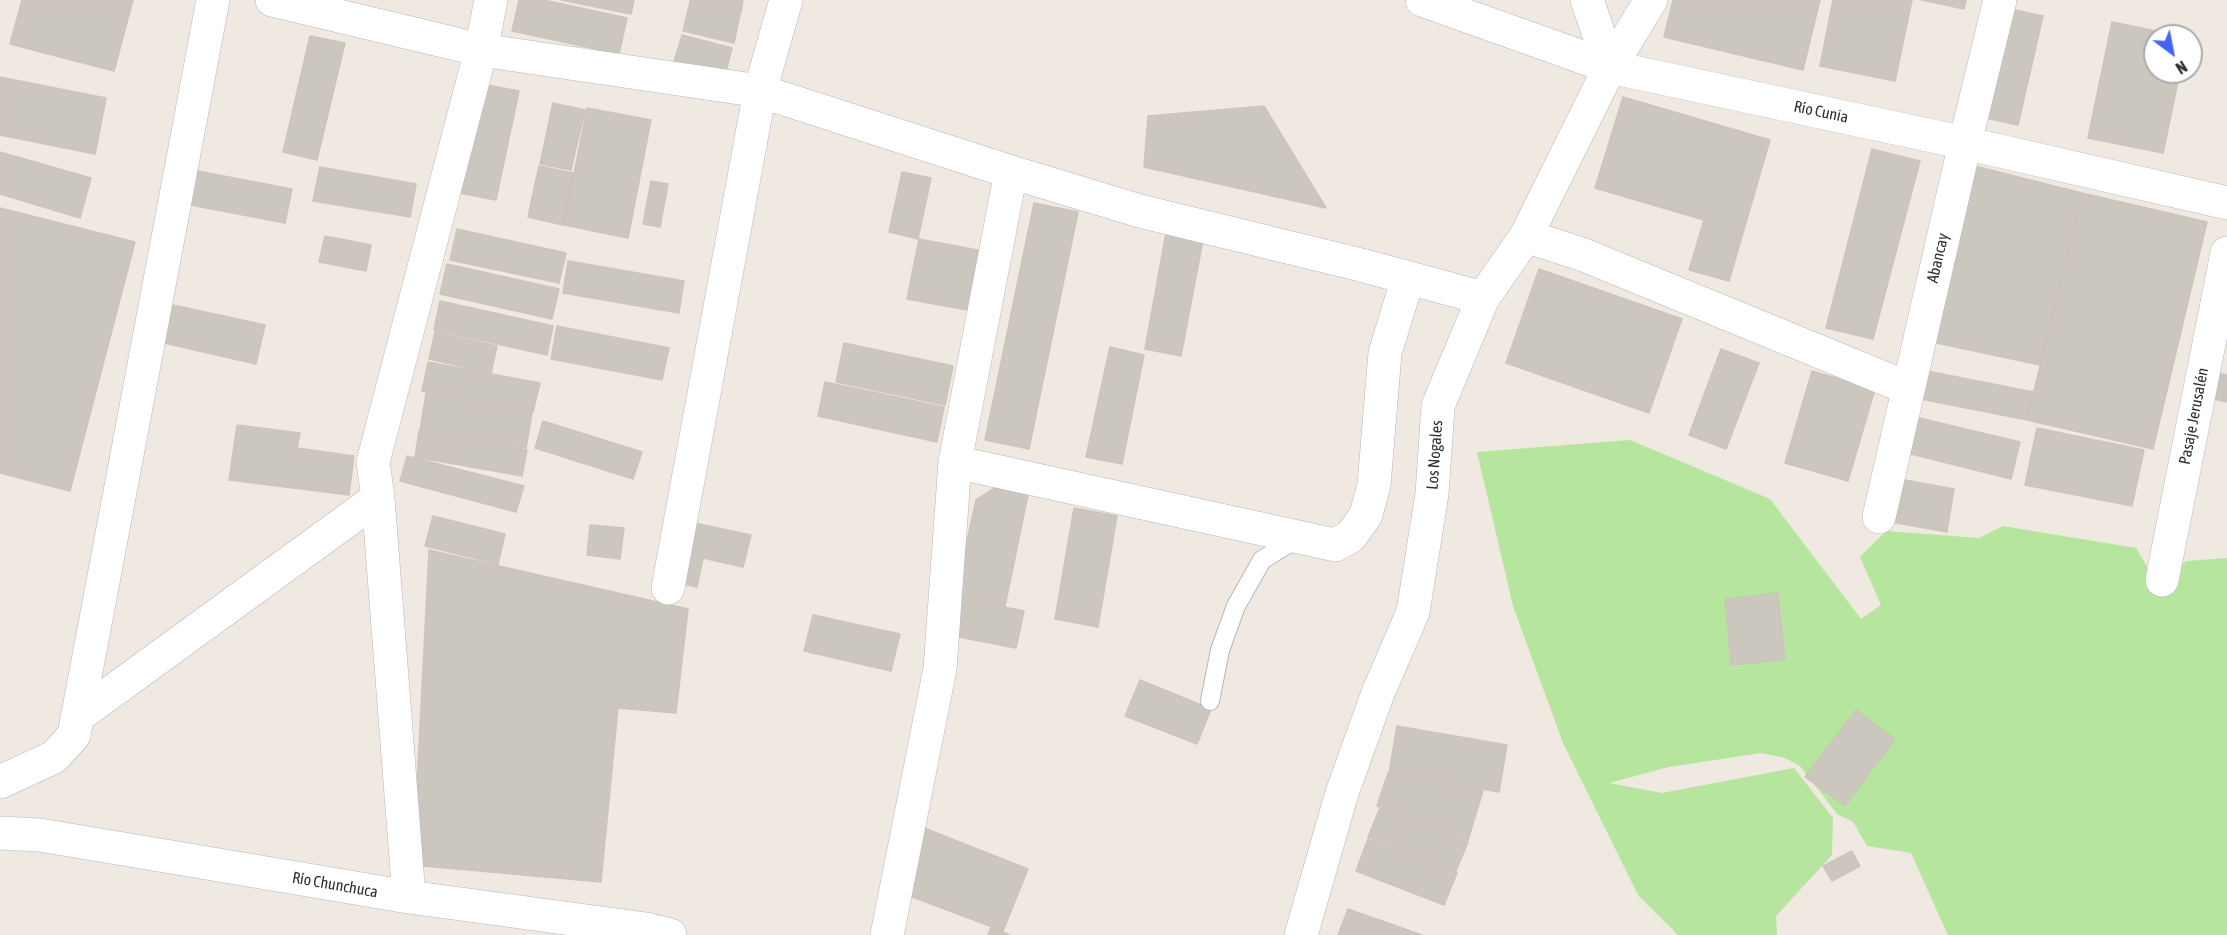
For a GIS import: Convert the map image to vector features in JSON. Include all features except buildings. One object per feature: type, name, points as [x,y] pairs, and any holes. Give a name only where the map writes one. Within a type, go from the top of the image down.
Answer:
[{"type":"street","points":[[0,782],[54,757],[74,735],[213,0]]},
{"type":"street","points":[[272,0],[481,50],[760,91],[1140,211],[1483,298]]},
{"type":"street","points":[[409,897],[378,498],[373,462],[481,50],[491,0]]},
{"type":"street","points":[[668,588],[760,91],[786,0]]},
{"type":"street","name":"Río Cunia","points":[[1422,0],[1610,67],[1965,143],[2227,203]]},
{"type":"street","points":[[1587,0],[1610,67]]},
{"type":"street","name":"Los Nogales","points":[[1301,935],[1342,793],[1378,693],[1413,612],[1432,494],[1438,406],[1483,298],[1526,236],[1610,67],[1651,0]]},
{"type":"street","name":"Abancay","points":[[1879,517],[2000,0]]},
{"type":"street","points":[[887,935],[940,669],[955,462],[1011,172]]},
{"type":"street","points":[[1526,236],[1584,255],[1908,388]]},
{"type":"street","name":"Pasaje Jerusalén","points":[[2162,580],[2216,367],[2227,253]]},
{"type":"street","points":[[955,462],[1335,545],[1351,536],[1366,515],[1374,485],[1384,353],[1392,325],[1406,291],[1408,278]]},
{"type":"street","points":[[77,717],[378,498]]},
{"type":"street","name":"Río Chunchuca","points":[[0,833],[40,835],[409,897],[670,935]]},
{"type":"lane","points":[[1210,701],[1220,650],[1236,606],[1262,560],[1299,537]]},
{"type":"green space","points":[[1630,440],[1770,499],[1861,619],[1881,605],[1860,557],[1886,531],[1979,538],[2003,526],[2136,548],[2160,589],[2179,566],[2187,561],[2227,558],[2227,935],[1948,935],[1911,853],[1867,846],[1853,822],[1837,814],[1800,766],[1785,758],[1761,753],[1669,767],[1609,783],[1662,793],[1794,768],[1833,818],[1832,855],[1776,916],[1777,935],[1678,935],[1638,895],[1563,743],[1513,606],[1477,452]]}]
